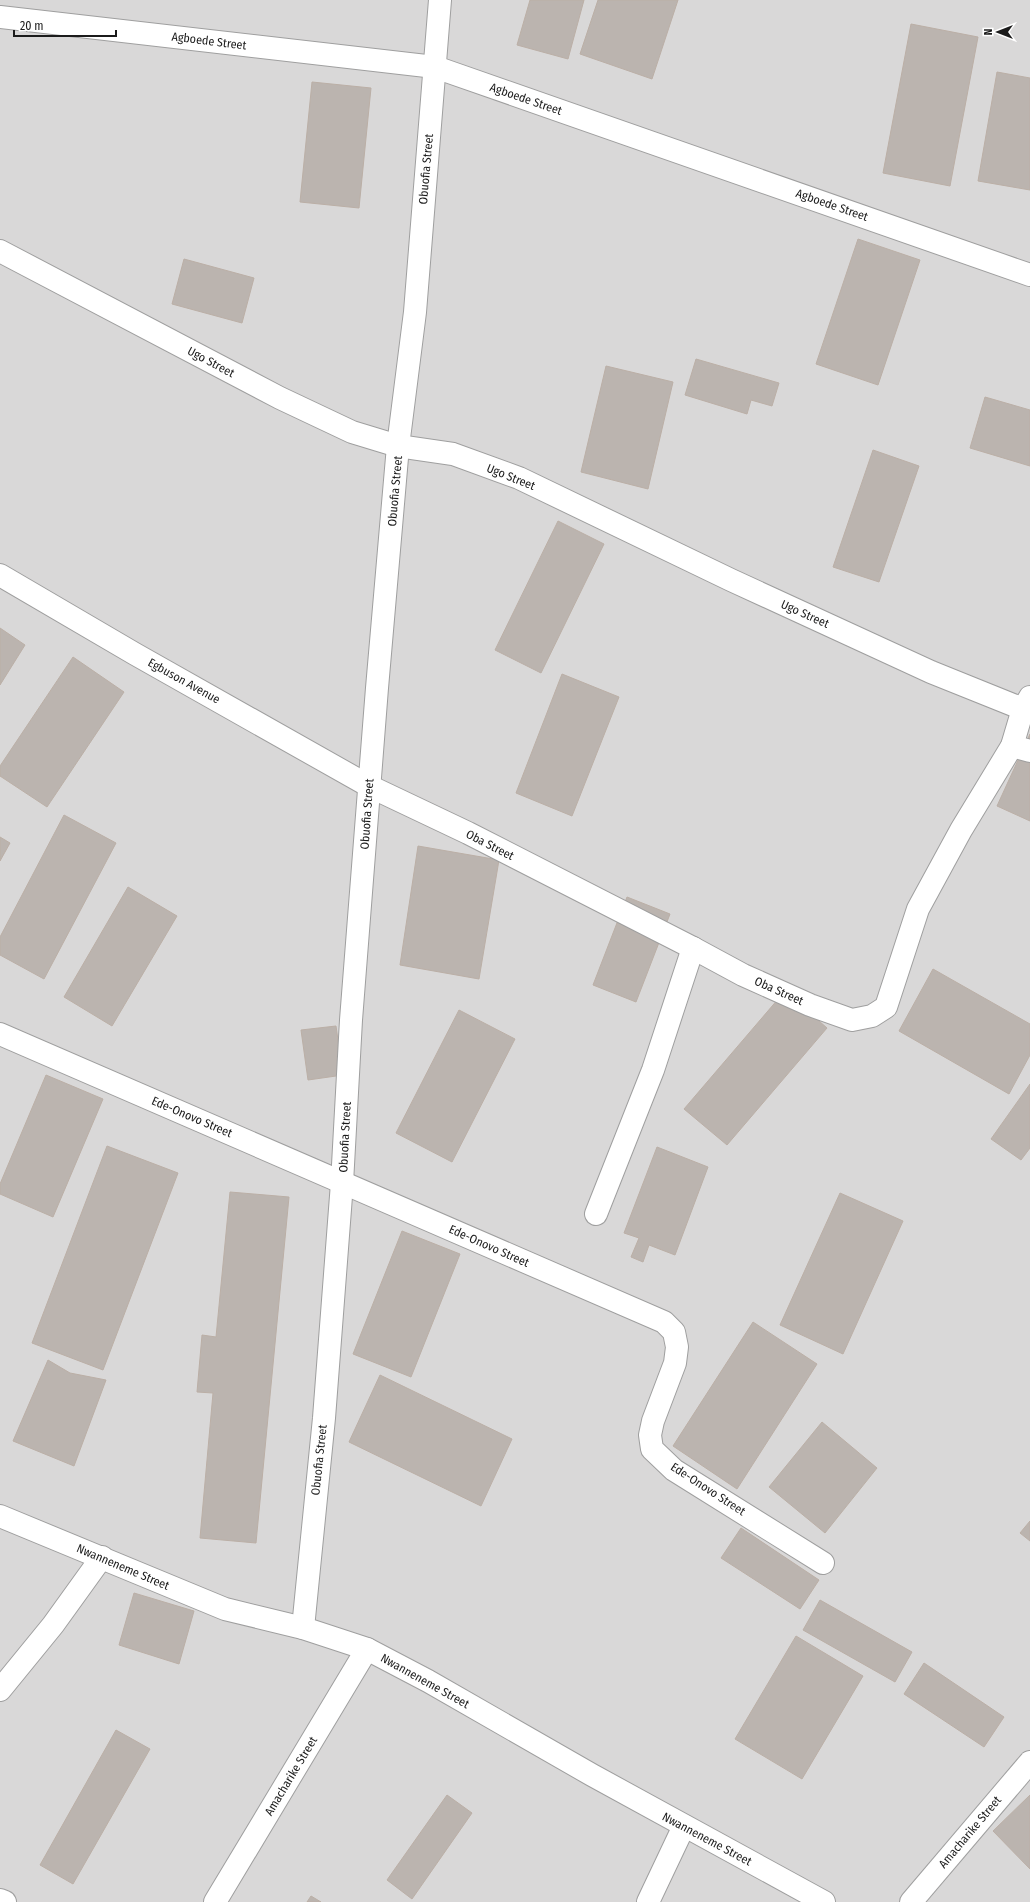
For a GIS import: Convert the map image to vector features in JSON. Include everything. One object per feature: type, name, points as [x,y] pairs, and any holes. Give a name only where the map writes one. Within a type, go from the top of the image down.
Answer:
[{"type":"street","name":"Obuofia Street","points":[[303,1628],[324,1418],[342,1182],[351,1020],[369,786],[398,446],[415,312],[440,0]]},
{"type":"street","name":"Agboede Street","points":[[0,16],[435,67],[1030,275]]},
{"type":"street","name":"Ugo Street","points":[[0,251],[280,398],[352,432],[398,446],[453,454],[519,478],[731,580],[924,669],[1027,703]]},
{"type":"street","name":"Egbuson Avenue","points":[[0,575],[135,654],[369,786]]},
{"type":"street","name":"Oba Street","points":[[369,786],[468,833],[743,975],[810,1005],[852,1020],[872,1016],[886,1007],[918,909],[961,830],[1021,748],[1027,703]]},
{"type":"street","points":[[596,1214],[653,1070],[693,948]]},
{"type":"street","name":"Ede-Onovo Street","points":[[0,1034],[664,1322],[674,1332],[677,1347],[675,1363],[653,1421],[650,1435],[652,1449],[674,1470],[823,1563]]},
{"type":"street","name":"Nwanneneme Street","points":[[0,1516],[102,1557],[224,1609],[303,1628],[367,1649],[428,1681],[813,1899]]},
{"type":"street","points":[[0,1690],[54,1625],[102,1557]]},
{"type":"street","name":"Amacharike Street","points":[[215,1902],[367,1649]]},
{"type":"street","name":"Amacharike Street","points":[[911,1902],[1030,1762]]},
{"type":"street","points":[[648,1902],[684,1826]]},
{"type":"street","points":[[0,1900],[5,1902]]},
{"type":"shaded area","points":[[0,0],[1030,0],[1030,1902],[0,1902]]},
{"type":"building","points":[[530,0],[584,0],[568,59],[517,45]]},
{"type":"building","points":[[598,0],[678,0],[652,79],[580,54]]},
{"type":"building","points":[[911,24],[978,37],[950,186],[883,173]]},
{"type":"building","points":[[997,72],[1030,78],[1030,190],[978,181]]},
{"type":"building","points":[[312,82],[371,88],[359,208],[300,202]]},
{"type":"building","points":[[858,239],[920,260],[878,385],[816,364]]},
{"type":"building","points":[[184,259],[254,278],[242,323],[172,304]]},
{"type":"building","points":[[696,359],[779,383],[772,406],[751,400],[747,414],[685,395]]},
{"type":"building","points":[[606,366],[673,382],[648,489],[581,472]]},
{"type":"building","points":[[985,397],[1030,410],[1030,466],[970,448]]},
{"type":"building","points":[[873,450],[919,466],[879,582],[833,567]]},
{"type":"building","points":[[558,521],[604,544],[541,673],[495,650]]},
{"type":"building","points":[[0,628],[25,645],[0,685]]},
{"type":"building","points":[[73,657],[124,692],[47,807],[0,776],[0,766]]},
{"type":"building","points":[[562,674],[619,697],[572,816],[516,793]]},
{"type":"building","points":[[1030,734],[1030,821],[997,806]]},
{"type":"building","points":[[64,815],[116,843],[44,979],[0,955],[0,937]]},
{"type":"building","points":[[0,837],[10,843],[0,861]]},
{"type":"building","points":[[418,846],[499,860],[479,979],[400,965]]},
{"type":"building","points":[[128,887],[177,916],[112,1026],[64,997]]},
{"type":"building","points":[[627,897],[670,914],[636,1002],[593,985]]},
{"type":"building","points":[[933,969],[1030,1024],[1030,1055],[1009,1094],[899,1031]]},
{"type":"building","points":[[785,991],[827,1028],[727,1145],[684,1109]]},
{"type":"building","points":[[459,1010],[515,1039],[452,1162],[396,1133]]},
{"type":"building","points":[[336,1026],[343,1075],[308,1080],[301,1030]]},
{"type":"building","points":[[46,1075],[103,1099],[53,1217],[0,1194],[0,1184]]},
{"type":"building","points":[[1030,1084],[1030,1148],[1021,1160],[991,1139]]},
{"type":"building","points":[[107,1146],[178,1173],[103,1370],[32,1343]]},
{"type":"building","points":[[657,1147],[708,1167],[675,1255],[649,1245],[643,1262],[631,1257],[639,1238],[624,1233]]},
{"type":"building","points":[[230,1192],[289,1197],[256,1543],[200,1538],[213,1393],[197,1392],[202,1335],[216,1337]]},
{"type":"building","points":[[840,1193],[903,1221],[843,1354],[780,1325]]},
{"type":"building","points":[[402,1231],[460,1254],[411,1377],[353,1354]]},
{"type":"building","points":[[753,1322],[817,1364],[737,1489],[673,1446]]},
{"type":"building","points":[[48,1360],[70,1373],[106,1380],[74,1466],[13,1441]]},
{"type":"building","points":[[380,1375],[512,1439],[481,1506],[349,1442]]},
{"type":"building","points":[[822,1422],[877,1468],[825,1533],[769,1487]]},
{"type":"building","points":[[1030,1521],[1030,1541],[1020,1533]]},
{"type":"building","points":[[741,1528],[819,1580],[800,1609],[721,1558]]},
{"type":"building","points":[[134,1593],[194,1611],[179,1664],[119,1645]]},
{"type":"building","points":[[820,1600],[912,1652],[895,1682],[803,1630]]},
{"type":"building","points":[[796,1636],[863,1676],[802,1779],[735,1739]]},
{"type":"building","points":[[924,1663],[1004,1717],[984,1747],[904,1694]]},
{"type":"building","points":[[116,1730],[150,1749],[73,1884],[40,1865]]},
{"type":"building","points":[[447,1795],[472,1813],[412,1899],[387,1880]]},
{"type":"building","points":[[1030,1795],[1030,1869],[993,1831]]},
{"type":"building","points":[[311,1896],[321,1902],[307,1902]]}]
